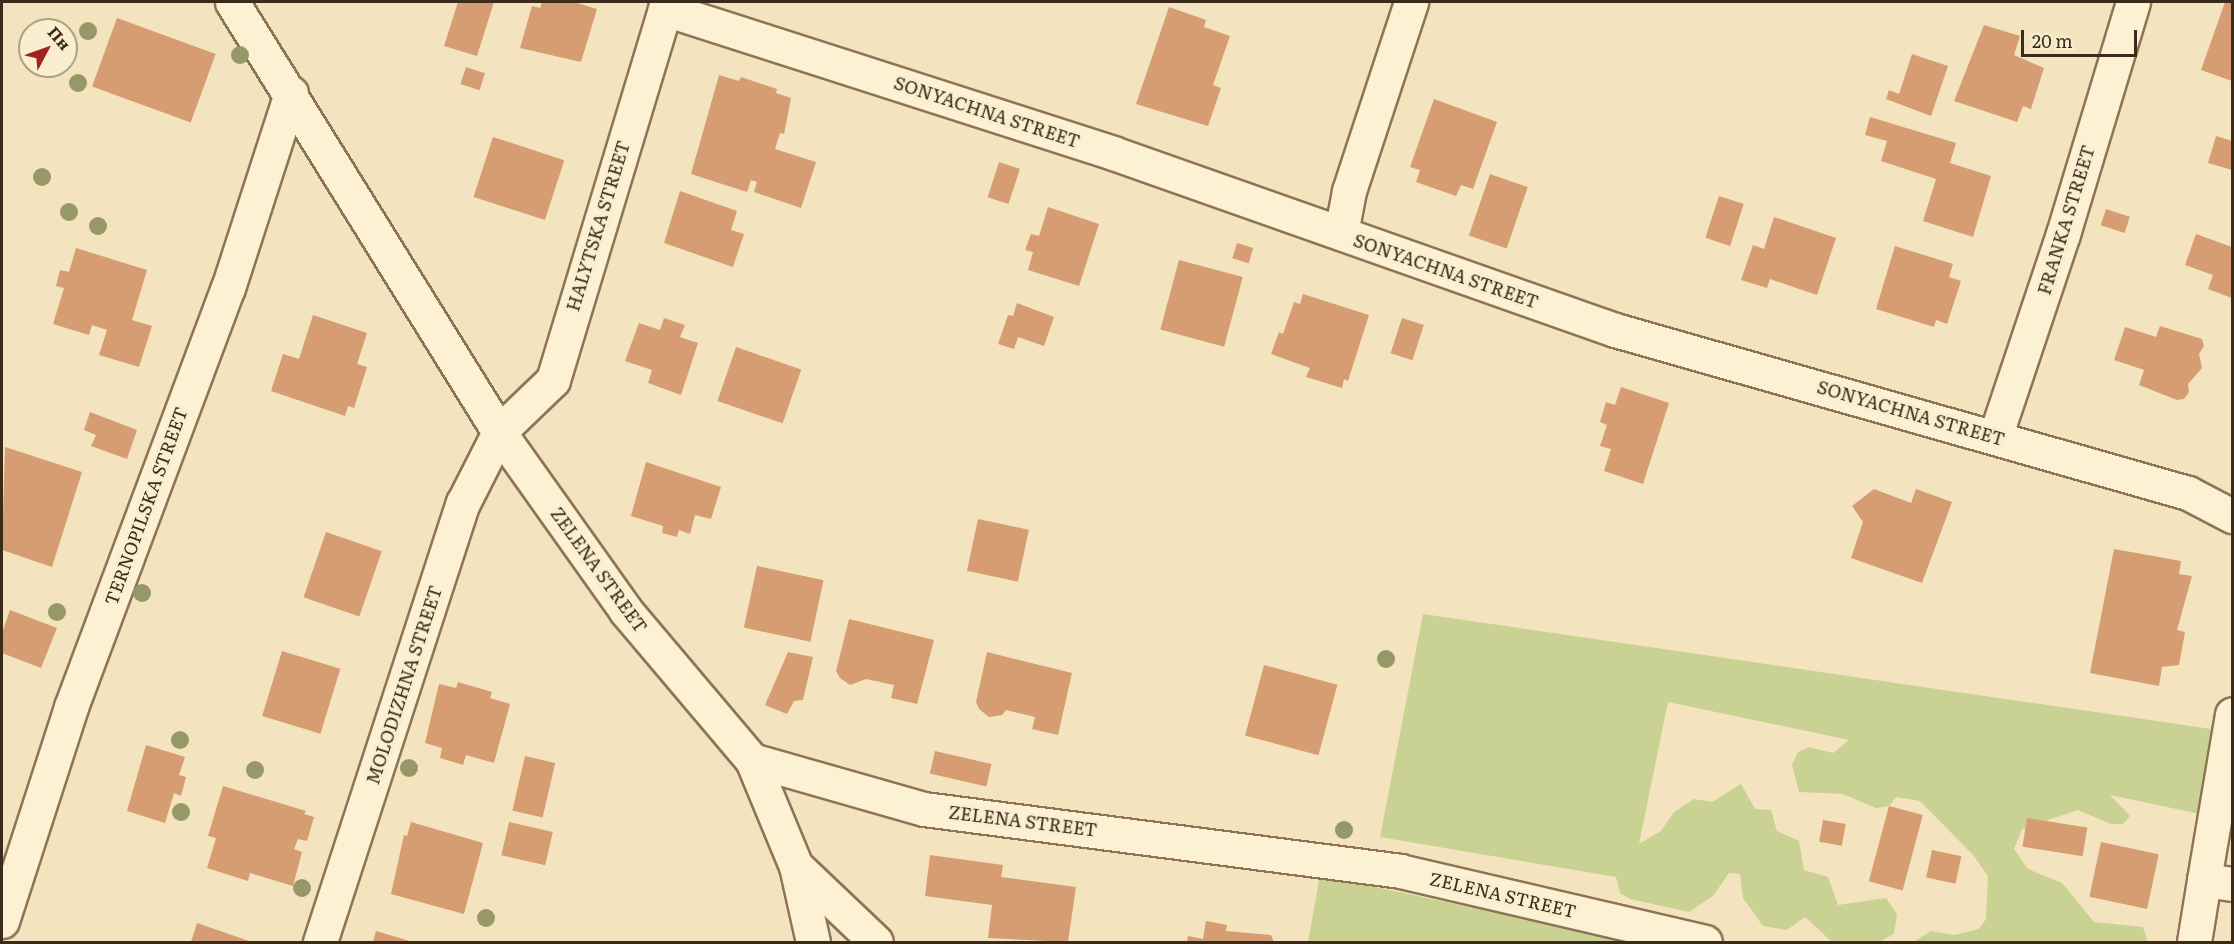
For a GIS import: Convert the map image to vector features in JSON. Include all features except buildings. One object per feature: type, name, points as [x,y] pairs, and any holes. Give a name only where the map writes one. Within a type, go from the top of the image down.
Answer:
[{"type":"street","name":"ZELENA STREET","points":[[232,2],[291,93],[499,432],[626,611],[752,760],[924,808],[1400,871],[1705,942]]},
{"type":"street","points":[[1341,233],[1348,192],[1411,2]]},
{"type":"street","name":"FRANKA STREET","points":[[1995,436],[2063,234],[2133,2]]},
{"type":"street","name":"SONYACHNA STREET","points":[[666,5],[1341,233],[1616,330],[1995,436],[2188,493],[2232,516]]},
{"type":"street","name":"HALYTSKA STREET","points":[[499,432],[553,380],[666,5]]},
{"type":"street","name":"TERNOPILSKA STREET","points":[[2,921],[71,707],[228,288],[291,93]]},
{"type":"street","name":"MOLODIZHNA STREET","points":[[320,942],[463,503],[499,432]]},
{"type":"street","points":[[2194,942],[2218,882],[2232,714]]},
{"type":"street","points":[[752,760],[796,866],[813,942]]},
{"type":"street","points":[[796,866],[876,942]]},
{"type":"green space","points":[[1423,614],[2218,730],[2200,814],[2110,795],[2130,816],[2123,824],[2111,824],[2078,810],[2022,829],[2014,849],[2028,869],[2062,883],[2094,922],[2143,927],[2148,942],[1913,942],[1931,931],[1954,935],[1979,929],[1986,919],[1988,876],[1973,855],[1920,801],[1896,797],[1889,806],[1876,808],[1843,794],[1799,792],[1792,765],[1798,752],[1809,747],[1833,753],[1849,740],[1668,702],[1639,844],[1661,831],[1674,812],[1694,799],[1712,802],[1741,784],[1755,809],[1771,810],[1777,831],[1799,841],[1804,870],[1828,877],[1838,905],[1886,898],[1897,914],[1894,934],[1879,942],[1831,941],[1805,917],[1787,930],[1763,926],[1743,898],[1740,874],[1729,873],[1713,896],[1689,912],[1630,899],[1620,893],[1616,877],[1380,837]]},
{"type":"green space","points":[[1320,875],[1623,940],[1622,942],[1308,942]]}]
